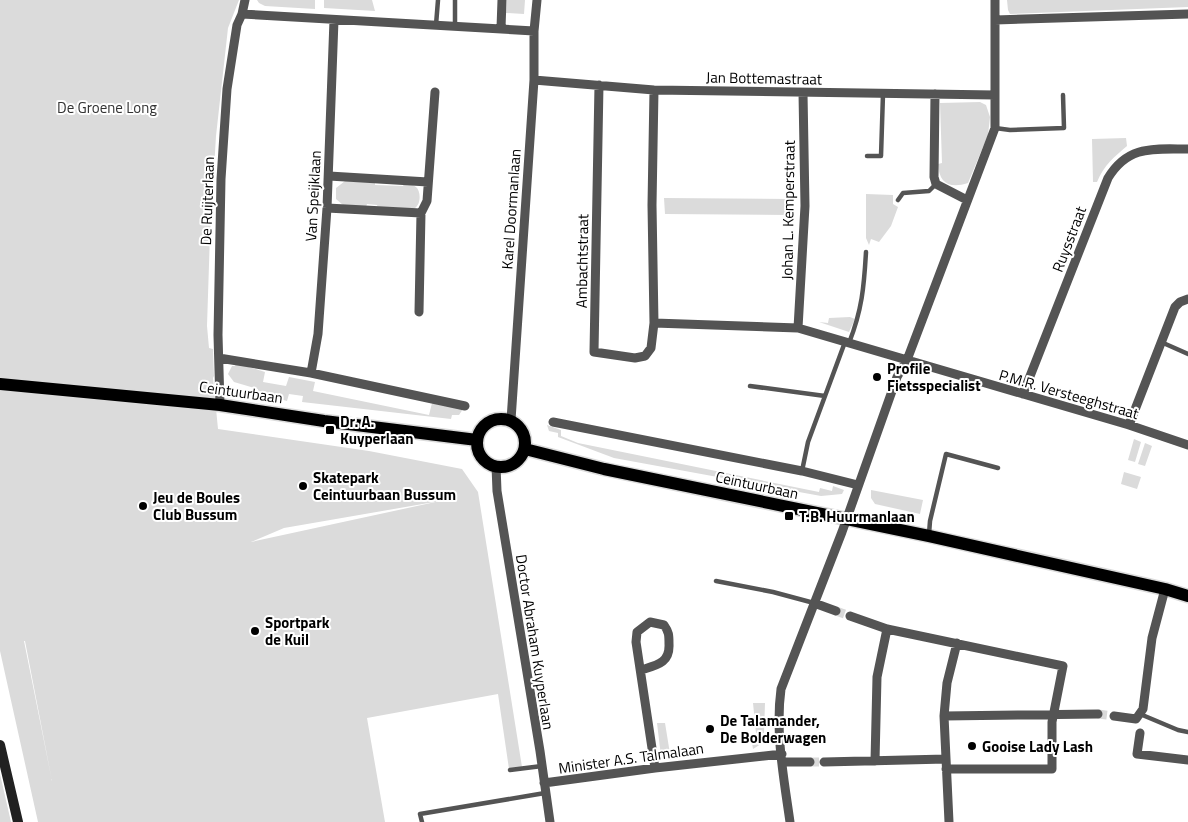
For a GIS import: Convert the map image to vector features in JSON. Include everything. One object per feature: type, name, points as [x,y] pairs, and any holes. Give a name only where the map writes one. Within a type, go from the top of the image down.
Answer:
[{"type":"main road","name":"Ceintuurbaan","points":[[0,384],[220,405],[324,421],[477,440]]},
{"type":"main road","points":[[501,418],[510,420],[519,426],[526,439],[522,455],[514,464],[508,466],[496,466],[486,462],[479,452],[477,440],[482,428],[491,421],[501,418]]},
{"type":"main road","name":"Ceintuurbaan","points":[[525,449],[604,469],[929,536],[1165,589],[1188,596]]},
{"type":"street","name":"De Ruijterlaan","points":[[220,405],[218,335],[220,179],[227,89],[237,25],[245,0]]},
{"type":"street","points":[[501,28],[502,0]]},
{"type":"street","name":"Karel Doormanlaan","points":[[510,420],[534,80],[534,31],[537,0]]},
{"type":"street","points":[[790,822],[778,709],[781,689],[898,377],[907,360],[996,128],[995,0]]},
{"type":"street","points":[[242,14],[534,31]]},
{"type":"street","points":[[995,20],[1188,14]]},
{"type":"street","name":"Van Speijklaan","points":[[311,373],[318,334],[327,208],[334,20]]},
{"type":"street","name":"Jan Bottemastraat","points":[[534,80],[654,90],[995,95]]},
{"type":"street","name":"Ambachtstraat","points":[[599,85],[594,352],[635,358],[645,356],[651,348],[654,323]]},
{"type":"street","points":[[654,90],[652,205],[654,323]]},
{"type":"street","points":[[419,312],[421,213],[427,201],[435,92]]},
{"type":"street","name":"Johan L. Kemperstraat","points":[[798,328],[805,206],[802,93]]},
{"type":"street","points":[[935,94],[934,176],[936,184],[967,200]]},
{"type":"street","name":"Ruysstraat","points":[[1024,394],[1108,178],[1113,170],[1130,155],[1153,149],[1188,149]]},
{"type":"street","points":[[329,176],[428,182]]},
{"type":"street","points":[[327,208],[421,213]]},
{"type":"street","points":[[1129,425],[1174,307],[1180,302],[1188,300]]},
{"type":"street","name":"P.M.R. Versteeghstraat","points":[[654,323],[798,328],[1188,444]]},
{"type":"street","name":"Ceintuurbaan","points":[[219,358],[311,373],[464,406]]},
{"type":"street","name":"Ceintuurbaan","points":[[554,422],[802,471],[858,485]]},
{"type":"street","name":"Doctor Abraham Kuyperlaan","points":[[496,466],[497,491],[550,822]]},
{"type":"street","points":[[1114,716],[1138,716],[1143,709],[1152,638],[1165,589]]},
{"type":"street","points":[[814,603],[836,611]]},
{"type":"street","points":[[850,616],[888,629],[1063,666],[1052,722],[1052,769],[946,769]]},
{"type":"street","points":[[641,670],[665,660],[670,652],[669,632],[664,625],[650,622],[637,632],[636,642],[655,768]]},
{"type":"street","points":[[875,761],[877,677],[888,629]]},
{"type":"street","points":[[949,822],[944,716],[947,683],[957,643]]},
{"type":"street","points":[[944,716],[1098,714]]},
{"type":"street","points":[[1140,733],[1137,754],[1188,760]]},
{"type":"street","points":[[0,745],[18,822]]},
{"type":"street","name":"Minister A.S. Talmalaan","points":[[544,783],[763,755],[810,762]]},
{"type":"street","points":[[824,762],[946,759]]},
{"type":"lane","points":[[436,25],[438,0]]},
{"type":"lane","points":[[455,0],[455,26]]},
{"type":"lane","points":[[868,156],[881,156],[883,94]]},
{"type":"lane","points":[[996,128],[1010,130],[1064,128],[1063,95]]},
{"type":"lane","points":[[898,200],[903,193],[928,190],[936,184]]},
{"type":"lane","points":[[802,471],[808,442],[861,309],[866,252]]},
{"type":"lane","points":[[1161,342],[1188,354]]},
{"type":"lane","points":[[750,386],[825,396]]},
{"type":"lane","points":[[929,536],[930,521],[946,454],[998,468]]},
{"type":"lane","points":[[716,581],[773,592],[814,603]]},
{"type":"lane","points":[[1138,716],[1188,732]]},
{"type":"lane","points":[[510,770],[542,766]]},
{"type":"lane","points":[[422,822],[420,814],[546,793]]},
{"type":"green space","name":"De Groene Long","points":[[0,0],[239,0],[228,28],[216,136],[210,234],[207,326],[209,348],[213,349],[213,378],[218,429],[369,451],[462,469],[478,492],[522,767],[509,769],[498,694],[367,718],[385,822],[38,822],[0,651]],"holes":[[[440,501],[251,542],[284,528]],[[24,641],[25,641],[52,781]]]},
{"type":"green space","points":[[257,0],[315,0],[315,9],[265,6]]},
{"type":"green space","points":[[324,0],[372,0],[375,11],[324,8]]},
{"type":"green space","points":[[507,0],[525,0],[524,14],[506,13]]},
{"type":"green space","points":[[1007,0],[1188,0],[1188,7],[1010,14]]},
{"type":"green space","points":[[980,102],[986,105],[990,117],[988,135],[968,183],[950,185],[940,176],[938,164],[942,163],[940,103]]},
{"type":"green space","points":[[1126,138],[1127,146],[1106,166],[1097,182],[1093,182],[1092,139]]},
{"type":"green space","points":[[345,181],[375,182],[375,185],[412,185],[418,189],[419,201],[415,208],[407,210],[378,208],[377,205],[367,204],[366,207],[343,205],[336,199],[336,188]]},
{"type":"green space","points":[[866,194],[893,195],[893,204],[898,207],[891,226],[879,242],[871,239],[869,245],[866,238]]},
{"type":"green space","points":[[664,198],[790,199],[790,215],[665,214]]},
{"type":"green space","points":[[850,317],[855,319],[849,332],[819,322],[828,323],[829,318]]},
{"type":"green space","points":[[236,363],[265,372],[263,382],[286,386],[289,377],[315,382],[313,391],[429,415],[432,403],[463,409],[459,415],[452,415],[451,419],[302,402],[303,396],[289,394],[287,401],[258,393],[258,389],[234,382],[228,374]]},
{"type":"green space","points":[[547,425],[561,430],[561,436],[578,443],[819,492],[820,488],[832,491],[833,486],[844,490],[842,494],[821,496],[614,458],[558,437],[558,433],[549,431]]},
{"type":"green space","points":[[1134,439],[1141,442],[1135,462],[1128,460]]},
{"type":"green space","points":[[1145,443],[1152,446],[1145,466],[1138,464]]},
{"type":"green space","points":[[1124,472],[1141,477],[1137,489],[1121,484]]},
{"type":"green space","points":[[871,490],[923,500],[920,514],[875,504],[871,498]]},
{"type":"green space","points":[[753,703],[765,703],[764,733],[756,733]]},
{"type":"green space","points":[[657,723],[665,723],[671,760],[664,759],[661,756]]},
{"type":"green space","points":[[751,737],[764,737],[761,744],[753,749]]},
{"type":"green space","points":[[0,774],[11,822],[0,822]]},
{"type":"tunnel","points":[[836,611],[850,616]]},
{"type":"tunnel","points":[[1098,714],[1114,716]]},
{"type":"tunnel","points":[[810,762],[824,762]]},
{"type":"place","name":"Profile Fietsspecialist","points":[[877,377]]},
{"type":"place","name":"Dr. A. Kuyperlaan","points":[[330,430]]},
{"type":"place","name":"Skatepark Ceintuurbaan Bussum","points":[[303,486]]},
{"type":"place","name":"Jeu de Boules Club Bussum","points":[[143,506]]},
{"type":"place","name":"T.B. Huurmanlaan","points":[[789,516]]},
{"type":"place","name":"Sportpark de Kuil","points":[[255,631]]},
{"type":"place","name":"De Talamander, De Bolderwagen","points":[[710,729]]},
{"type":"place","name":"Gooise Lady Lash","points":[[972,746]]}]
